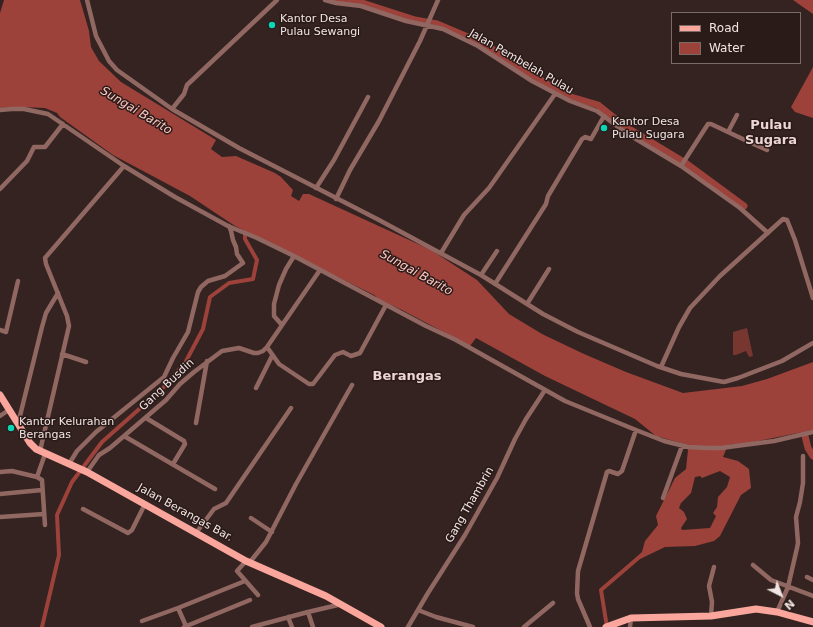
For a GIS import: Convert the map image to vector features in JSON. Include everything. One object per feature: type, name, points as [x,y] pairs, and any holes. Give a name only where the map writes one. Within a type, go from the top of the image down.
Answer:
[{"type":"main road","name":"Jalan Berangas Bar.","points":[[0,395],[33,448],[85,471],[248,562],[342,604],[381,627]]},
{"type":"main road","points":[[606,627],[631,618],[711,616],[748,609],[776,612],[813,622]]},
{"type":"street","points":[[87,0],[96,36],[109,61],[117,70],[172,108],[238,148],[441,253],[481,275],[527,304],[578,332],[661,367],[700,378],[724,382],[787,359],[813,343]]},
{"type":"street","points":[[172,108],[184,94],[187,86],[277,0]]},
{"type":"street","name":"Jalan Pembelah Pulau","points":[[325,0],[361,6],[406,21],[428,23],[478,46],[532,81],[570,101],[591,108],[604,116],[626,134],[683,163],[740,208],[768,233]]},
{"type":"street","points":[[336,199],[350,170],[379,121],[438,0]]},
{"type":"street","points":[[441,253],[464,215],[489,188],[555,94]]},
{"type":"street","points":[[316,188],[334,160],[368,96]]},
{"type":"street","points":[[0,110],[12,109],[37,111],[48,114],[124,166],[175,198],[229,226],[294,256],[456,340],[565,401],[636,430],[682,446],[721,448],[774,441],[813,432]]},
{"type":"street","points":[[728,132],[738,114]]},
{"type":"street","points":[[495,284],[546,204],[548,196],[582,139],[585,137],[591,139],[604,116]]},
{"type":"street","points":[[0,189],[27,161],[33,149],[44,147],[63,124]]},
{"type":"street","points":[[683,163],[708,124],[712,124],[767,150]]},
{"type":"street","points":[[38,477],[69,321],[46,264],[46,256],[124,166]]},
{"type":"street","points":[[661,367],[690,308],[720,276],[783,219],[787,220],[803,264],[813,298]]},
{"type":"street","points":[[71,465],[77,452],[96,432],[164,377],[172,358],[188,332],[198,292],[201,287],[208,281],[225,276],[243,263],[237,254],[232,230],[229,226]]},
{"type":"street","points":[[481,275],[497,251]]},
{"type":"street","points":[[282,325],[274,316],[274,304],[279,285],[294,256]]},
{"type":"street","points":[[527,304],[549,269]]},
{"type":"street","points":[[320,270],[267,347],[279,364],[309,384],[312,384],[335,355],[343,352],[350,356],[360,353],[386,305]]},
{"type":"street","points":[[0,330],[6,332],[18,281]]},
{"type":"street","points":[[18,424],[44,320],[48,308],[58,293]]},
{"type":"street","name":"Gang Busdin","points":[[85,471],[99,455],[146,418],[166,400],[180,384],[208,361],[226,349],[239,348],[258,353],[267,347]]},
{"type":"street","points":[[62,354],[86,362]]},
{"type":"street","points":[[256,388],[272,356]]},
{"type":"street","points":[[196,423],[208,361]]},
{"type":"street","points":[[258,595],[238,571],[266,542],[296,484],[352,385]]},
{"type":"street","name":"Gang Thambrin","points":[[408,627],[465,535],[497,478],[526,419],[546,390]]},
{"type":"street","points":[[196,533],[214,509],[227,502],[291,408]]},
{"type":"street","points":[[0,416],[9,410]]},
{"type":"street","points":[[146,418],[184,441],[185,444],[173,464]]},
{"type":"street","points":[[590,627],[578,599],[578,571],[607,472],[609,471],[618,474],[622,471],[636,430]]},
{"type":"street","points":[[124,436],[215,490]]},
{"type":"street","points":[[662,498],[682,446]]},
{"type":"street","points":[[776,612],[788,587],[794,567],[798,543],[796,517],[800,502],[803,456]]},
{"type":"street","points":[[0,472],[12,470],[38,477],[42,480],[45,525]]},
{"type":"street","points":[[0,494],[42,490]]},
{"type":"street","points":[[83,509],[128,533],[132,530],[145,504]]},
{"type":"street","points":[[0,517],[44,514]]},
{"type":"street","points":[[251,518],[272,532]]},
{"type":"street","points":[[753,566],[770,580],[813,596]]},
{"type":"street","points":[[711,616],[712,602],[709,586],[714,567]]},
{"type":"street","points":[[807,577],[813,580]]},
{"type":"street","points":[[142,621],[245,581]]},
{"type":"street","points":[[178,608],[185,627],[250,600]]},
{"type":"street","points":[[524,627],[553,603]]},
{"type":"street","points":[[252,627],[266,625],[288,617],[342,604]]},
{"type":"street","points":[[418,610],[436,617],[473,627]]},
{"type":"street","points":[[308,612],[313,627]]},
{"type":"street","points":[[288,617],[292,627]]},
{"type":"street","points":[[630,627],[631,618]]},
{"type":"shaded area","points":[[747,328],[753,356],[749,357],[746,351],[733,355],[733,332]]},
{"type":"water","name":"Sungai Barito","points":[[4,0],[80,0],[89,31],[91,47],[99,61],[121,82],[216,140],[211,149],[222,157],[236,156],[275,173],[281,177],[293,190],[291,196],[299,201],[303,194],[309,194],[431,250],[477,280],[509,314],[542,334],[584,354],[626,372],[683,393],[742,386],[767,379],[813,362],[813,430],[748,443],[728,445],[723,457],[738,461],[749,469],[751,488],[741,495],[720,536],[714,541],[695,546],[665,547],[640,559],[645,541],[658,525],[656,516],[675,478],[686,469],[688,445],[656,436],[635,419],[545,376],[476,338],[470,346],[380,300],[374,295],[235,226],[190,196],[113,155],[60,117],[57,113],[45,108],[0,108],[0,13]],"holes":[[[720,471],[730,477],[727,487],[718,497],[717,507],[713,513],[716,516],[710,528],[682,530],[681,528],[687,519],[684,512],[679,508],[681,503],[691,493],[695,477],[700,476],[702,478]]]},
{"type":"water","points":[[793,0],[813,0],[813,14]]},
{"type":"water","points":[[813,67],[813,118],[795,112],[791,107]]},
{"type":"waterway","points":[[335,0],[362,3],[415,20],[437,24],[492,49],[564,95],[598,105],[624,126],[687,164],[744,206]]},
{"type":"waterway","points":[[42,627],[59,555],[57,515],[72,482],[102,442],[163,388],[185,363],[203,329],[210,297],[229,283],[253,279],[257,260],[245,239],[245,231]]},
{"type":"waterway","points":[[803,428],[808,448],[813,456]]},
{"type":"waterway","points":[[607,627],[601,590],[644,553]]},
{"type":"place","name":"Kantor Desa Pulau Sewangi","points":[[272,25]]},
{"type":"place","name":"Kantor Desa Pulau Sugara","points":[[604,128]]},
{"type":"place","name":"Kantor Kelurahan Berangas","points":[[11,428]]},
{"type":"district","name":"Pulau Sugara","points":[[771,134]]},
{"type":"district","name":"Berangas","points":[[407,377]]}]
